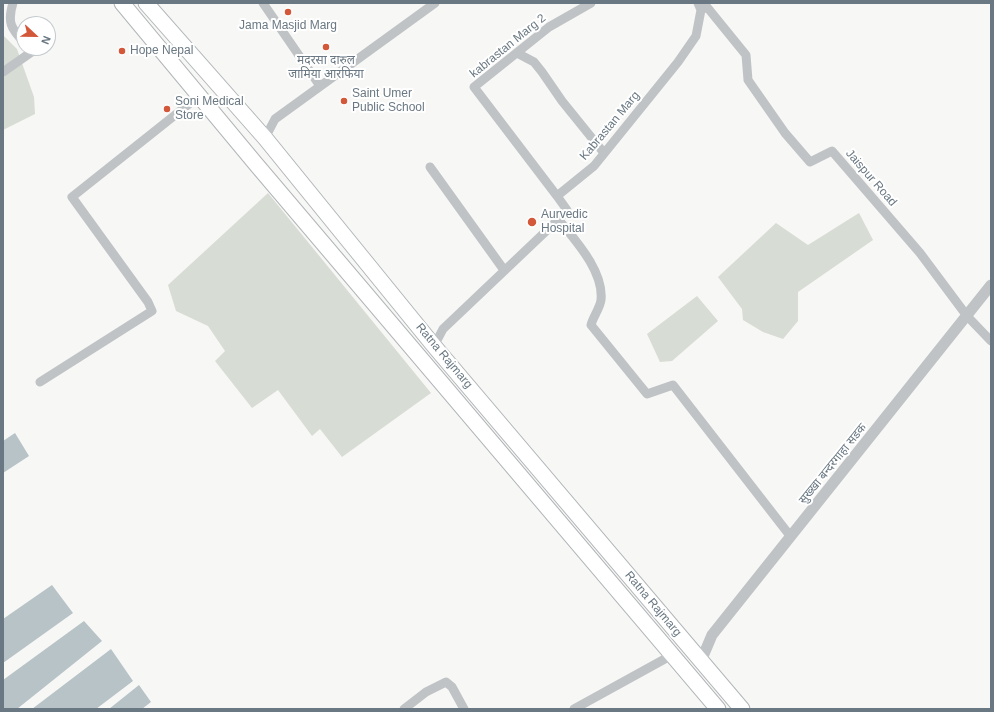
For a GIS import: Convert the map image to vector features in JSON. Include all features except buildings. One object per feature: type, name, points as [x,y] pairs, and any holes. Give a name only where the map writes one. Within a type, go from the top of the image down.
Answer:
[{"type":"highway","name":"Ratna Rajmarg","points":[[122,3],[718,709]]},
{"type":"highway","name":"Ratna Rajmarg","points":[[146,3],[265,138],[434,346],[742,709]]},
{"type":"street","points":[[12,3],[10,13],[12,30],[16,34]]},
{"type":"street","points":[[263,3],[320,86]]},
{"type":"street","points":[[265,138],[275,119],[435,3]]},
{"type":"street","name":"kabrastan Marg 2","points":[[557,196],[474,87],[549,27],[591,3]]},
{"type":"street","name":"Kabrastan Marg","points":[[557,196],[594,166],[678,62],[696,36],[700,6]]},
{"type":"street","name":"Jaispur Road","points":[[700,6],[707,7],[746,56],[748,80],[784,133],[810,162],[832,151],[920,252],[967,316],[991,341]]},
{"type":"street","points":[[517,53],[534,62],[562,101],[604,154]]},
{"type":"street","points":[[3,72],[26,56]]},
{"type":"street","points":[[40,382],[152,311],[148,302],[72,197],[199,96]]},
{"type":"street","points":[[430,167],[504,270]]},
{"type":"street","points":[[434,346],[443,329],[567,210],[557,196]]},
{"type":"street","points":[[558,220],[587,257],[599,281],[601,300],[591,326],[646,394],[673,386],[791,537]]},
{"type":"street","name":"सुख्खा बन्दरगाहा सडक","points":[[701,661],[712,635],[991,285]]},
{"type":"street","points":[[574,709],[664,660],[672,654]]},
{"type":"street","points":[[404,709],[426,692],[446,682],[452,687],[464,709]]},
{"type":"shaded area","points":[[3,35],[16,48],[16,56],[19,56],[34,97],[35,114],[3,130]]},
{"type":"shaded area","points":[[268,193],[431,393],[342,457],[320,429],[312,436],[278,390],[252,408],[215,361],[225,351],[208,326],[176,311],[168,285]]},
{"type":"shaded area","points":[[859,213],[873,240],[798,292],[798,321],[783,339],[763,332],[743,320],[742,309],[718,277],[776,223],[808,245]]},
{"type":"shaded area","points":[[697,296],[718,321],[672,361],[660,362],[647,334]]},
{"type":"shaded area","points":[[15,433],[29,456],[3,473],[3,441]]},
{"type":"shaded area","points":[[52,585],[73,613],[3,663],[3,619]]},
{"type":"shaded area","points":[[84,621],[102,641],[17,709],[3,709],[3,680]]},
{"type":"shaded area","points":[[111,649],[133,681],[96,709],[32,709]]},
{"type":"shaded area","points":[[139,685],[151,702],[142,709],[109,709]]},
{"type":"place","name":"Jama Masjid Marg","points":[[288,12]]},
{"type":"place","name":"मदरसा दारुल जामिया आरफिया","points":[[326,47]]},
{"type":"place","name":"Hope Nepal","points":[[122,51]]},
{"type":"place","name":"Saint Umer Public School","points":[[344,101]]},
{"type":"place","name":"Soni Medical Store","points":[[167,109]]},
{"type":"place","name":"Aurvedic Hospital","points":[[532,222]]}]
